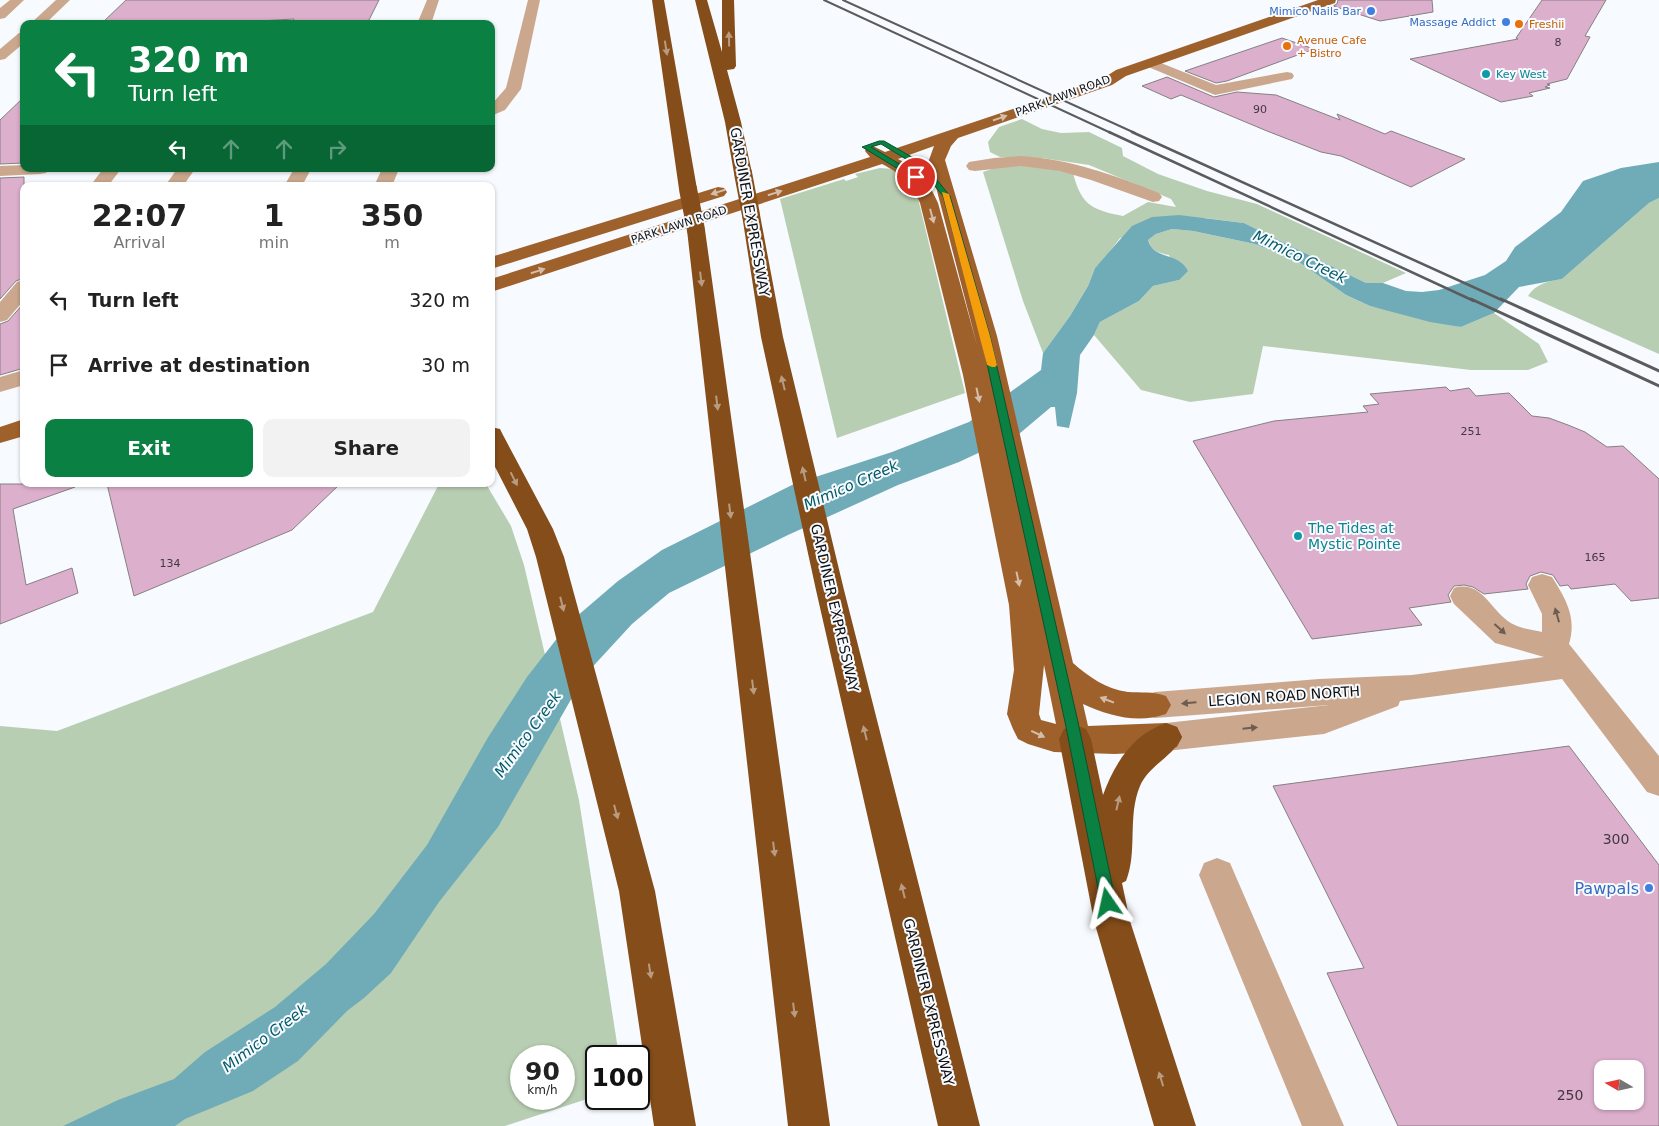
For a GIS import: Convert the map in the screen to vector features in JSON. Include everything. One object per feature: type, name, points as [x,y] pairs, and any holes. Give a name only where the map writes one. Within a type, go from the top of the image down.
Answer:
[{"type":"highway","points":[[658,0],[696,230],[809,1126]]},
{"type":"highway","name":"GARDINER EXPRESSWAY","points":[[701,0],[750,176],[751,215],[772,337],[830,590],[959,1126]]},
{"type":"highway","points":[[728,0],[729,75],[734,122]]},
{"type":"highway","points":[[495,443],[540,529],[550,557],[637,891],[675,1126]]},
{"type":"highway","points":[[1112,921],[1114,824],[1120,796],[1130,772],[1142,756],[1166,737]]},
{"type":"highway","points":[[1075,740],[1112,921],[1175,1126]]},
{"type":"main road","name":"PARK LAWN ROAD","points":[[495,285],[949,124],[1107,82],[1121,73],[1330,0]]},
{"type":"main road","name":"PARK LAWN ROAD","points":[[1027,94],[1092,73],[1121,73]]},
{"type":"main road","points":[[949,124],[938,160],[1018,532],[1060,670],[1075,740]]},
{"type":"main road","points":[[880,148],[921,166],[947,196]]},
{"type":"main road","points":[[880,148],[916,177],[923,186],[976,342]]},
{"type":"main road","name":"PARK LAWN ROAD","points":[[495,262],[750,176]]},
{"type":"main road","points":[[0,435],[20,428]]},
{"type":"main road","points":[[1018,532],[1029,670],[1023,714],[1029,729],[1039,736],[1075,740],[1166,737]]},
{"type":"main road","points":[[1060,670],[1091,694],[1121,706],[1155,705]]},
{"type":"street","points":[[0,15],[18,0]]},
{"type":"street","points":[[42,20],[64,0]]},
{"type":"street","points":[[426,20],[433,0]]},
{"type":"street","points":[[495,109],[499,107],[514,89],[534,0]]},
{"type":"street","points":[[0,56],[20,39]]},
{"type":"street","points":[[1151,62],[1215,90],[1287,76]]},
{"type":"street","points":[[975,166],[1032,160],[1110,180],[1153,197]]},
{"type":"street","points":[[0,170],[20,170]]},
{"type":"street","points":[[102,182],[110,172]]},
{"type":"street","points":[[0,316],[20,291]]},
{"type":"street","points":[[0,384],[20,378]]},
{"type":"street","points":[[1542,585],[1556,609],[1559,623],[1560,656]]},
{"type":"street","points":[[1464,596],[1505,635],[1560,656],[1659,781]]},
{"type":"street","name":"LEGION ROAD NORTH","points":[[1166,737],[1324,720],[1412,688],[1560,656]]},
{"type":"street","name":"LEGION ROAD NORTH","points":[[1155,705],[1319,692],[1412,688]]},
{"type":"street","points":[[1217,875],[1323,1126]]},
{"type":"green space","points":[[1022,119],[1042,129],[1061,133],[1089,132],[1122,148],[1123,156],[1158,174],[1207,191],[1257,204],[1406,273],[1383,283],[1366,283],[1244,223],[1205,218],[1120,238],[1095,268],[1088,286],[1070,316],[1043,353],[1023,301],[983,172],[1005,167],[1028,166],[1073,173],[1080,192],[1089,204],[1103,211],[1123,216],[1148,202],[1176,207],[1171,199],[1089,165],[1042,158],[1000,157],[990,152],[988,142],[999,127]]},
{"type":"green space","points":[[880,168],[893,169],[915,186],[965,393],[837,438],[780,199],[844,179],[846,181],[858,177],[855,174]]},
{"type":"green space","points":[[1659,198],[1659,354],[1528,296],[1538,286],[1562,279],[1649,203]]},
{"type":"green space","points":[[1172,229],[1193,231],[1255,244],[1299,262],[1346,295],[1370,306],[1461,327],[1494,313],[1539,344],[1548,362],[1528,370],[1471,370],[1263,346],[1253,394],[1190,402],[1141,390],[1094,335],[1100,322],[1139,301],[1153,286],[1179,280],[1169,255],[1156,251],[1151,247],[1148,240],[1156,234]]},
{"type":"green space","points":[[437,487],[488,487],[511,526],[524,565],[579,800],[617,1045],[585,1045],[585,1100],[575,1103],[575,1045],[510,1045],[510,1110],[554,1110],[505,1126],[0,1126],[0,726],[57,731],[373,612]]},
{"type":"water","name":"Mimico Creek","points":[[1659,162],[1659,198],[1649,203],[1562,279],[1519,287],[1494,313],[1461,327],[1430,322],[1370,306],[1346,295],[1299,262],[1255,244],[1193,231],[1172,229],[1156,234],[1148,240],[1151,247],[1155,251],[1178,261],[1188,271],[1179,280],[1153,286],[1139,301],[1100,322],[1094,335],[1080,355],[1077,393],[1069,428],[1057,426],[1055,407],[1051,407],[1019,434],[959,462],[898,485],[788,535],[669,593],[632,624],[585,675],[498,827],[439,902],[391,973],[347,1011],[298,1061],[253,1091],[185,1119],[175,1126],[63,1126],[118,1100],[174,1079],[205,1052],[275,1007],[326,964],[374,914],[427,845],[487,739],[527,677],[569,623],[618,581],[662,550],[794,484],[892,452],[969,422],[1041,370],[1043,353],[1070,316],[1088,286],[1095,268],[1132,226],[1152,217],[1179,215],[1244,223],[1366,283],[1383,283],[1406,291],[1439,290],[1485,275],[1506,261],[1515,247],[1561,212],[1583,181],[1621,168]]},
{"type":"building","points":[[126,0],[379,0],[369,20],[105,20]]},
{"type":"building","points":[[1338,0],[1432,0],[1433,12],[1380,21],[1333,6],[1337,4]]},
{"type":"building","points":[[1542,0],[1606,0],[1585,36],[1590,37],[1567,79],[1547,84],[1550,85],[1545,87],[1550,88],[1529,93],[1533,96],[1501,102],[1410,59],[1518,39],[1516,38]]},
{"type":"building","points":[[1282,38],[1314,49],[1227,81],[1216,83],[1185,71]]},
{"type":"building","points":[[1167,77],[1214,97],[1237,92],[1276,95],[1340,120],[1337,114],[1385,134],[1391,131],[1465,159],[1411,187],[1341,156],[1321,152],[1181,95],[1171,99],[1142,86]]},
{"type":"building","points":[[20,101],[20,163],[0,164],[0,120]]},
{"type":"building","points":[[24,177],[24,182],[20,182],[20,280],[16,281],[0,299],[0,178]]},
{"type":"building","points":[[20,308],[20,369],[0,375],[0,324],[8,321]]},
{"type":"building","points":[[1446,387],[1450,391],[1469,388],[1476,396],[1509,393],[1532,416],[1549,418],[1585,432],[1607,447],[1623,446],[1659,479],[1659,598],[1631,601],[1615,584],[1571,589],[1568,585],[1560,586],[1553,575],[1541,572],[1530,576],[1526,584],[1528,589],[1484,594],[1473,587],[1464,585],[1454,586],[1448,595],[1451,602],[1409,608],[1422,625],[1312,639],[1193,441],[1274,421],[1368,412],[1363,406],[1379,404],[1370,394]]},
{"type":"building","points":[[0,484],[20,484],[20,487],[75,487],[13,509],[26,585],[72,568],[78,593],[0,624]]},
{"type":"building","points":[[108,487],[337,487],[292,530],[134,596]]},
{"type":"building","points":[[1569,746],[1659,865],[1659,1126],[1398,1126],[1327,973],[1364,968],[1273,786]]},
{"type":"railway","points":[[824,0],[1111,133]]},
{"type":"railway","points":[[843,0],[1135,133]]},
{"type":"railway","points":[[1109,132],[1474,301]]},
{"type":"railway","points":[[1132,132],[1504,301]]},
{"type":"railway","points":[[1471,299],[1659,386]]},
{"type":"railway","points":[[1501,299],[1659,371]]},
{"type":"slow traffic","points":[[945,194],[986,336],[992,365]]},
{"type":"place","name":"Mimico Nails Bar","points":[[1371,11]]},
{"type":"place","name":"Massage Addict","points":[[1506,22]]},
{"type":"place","name":"Freshii","points":[[1519,24]]},
{"type":"place","name":"Avenue Cafe + Bistro","points":[[1287,46]]},
{"type":"place","name":"Key West","points":[[1486,74]]},
{"type":"place","name":"The Tides at Mystic Pointe","points":[[1298,536]]},
{"type":"place","name":"Pawpals","points":[[1649,888]]},
{"type":"route","points":[[916,177],[866,147],[882,142],[900,152],[921,166],[947,196],[986,336],[1060,670],[1108,903]]}]
